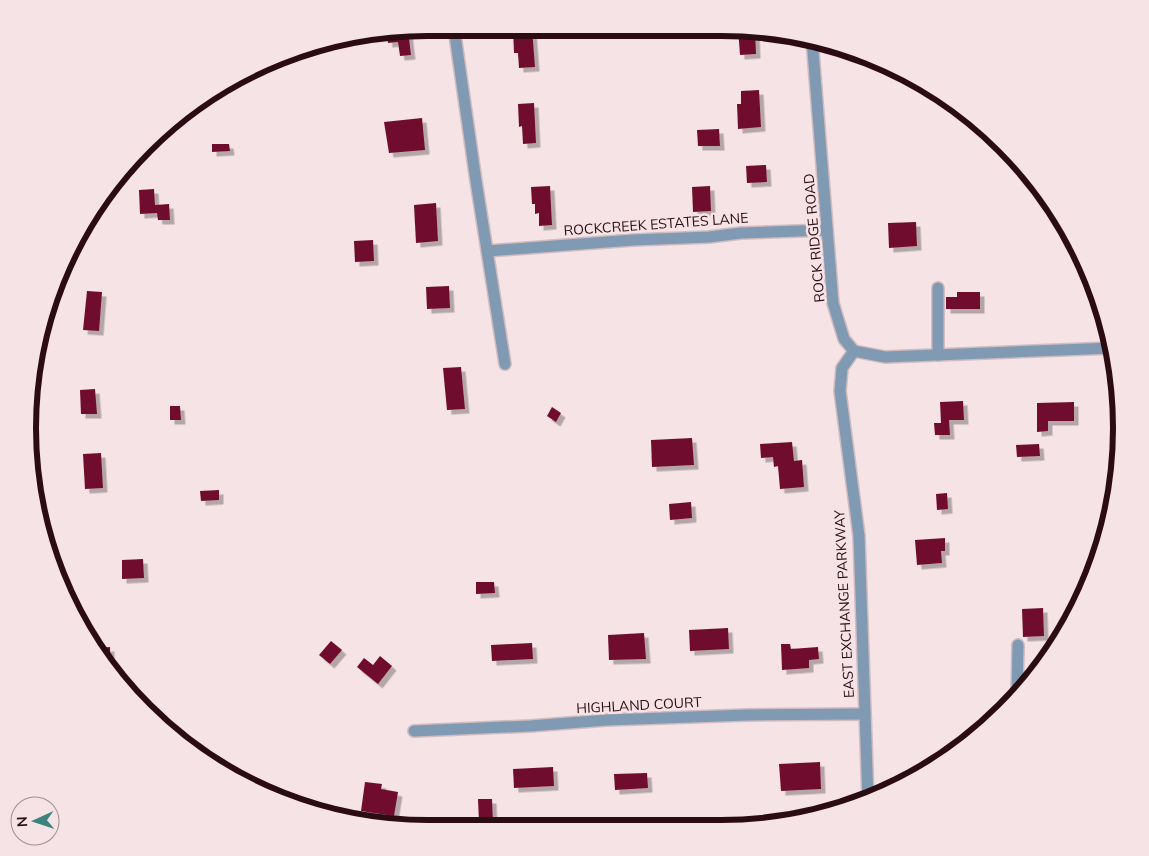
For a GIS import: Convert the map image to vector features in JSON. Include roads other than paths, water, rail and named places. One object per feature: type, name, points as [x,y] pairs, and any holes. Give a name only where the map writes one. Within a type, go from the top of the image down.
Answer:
[{"type":"street","points":[[455,36],[505,364]]},
{"type":"street","name":"ROCK RIDGE ROAD","points":[[813,48],[833,303],[844,339],[854,351]]},
{"type":"street","name":"ROCKCREEK ESTATES LANE","points":[[488,251],[633,240],[709,237],[741,233],[827,230]]},
{"type":"street","points":[[938,288],[938,355]]},
{"type":"street","points":[[854,351],[885,357],[1104,348]]},
{"type":"street","name":"EAST EXCHANGE PARKWAY","points":[[854,351],[842,368],[840,391],[859,536],[868,791]]},
{"type":"street","points":[[1017,684],[1018,645]]},
{"type":"street","name":"HIGHLAND COURT","points":[[414,731],[530,726],[607,720],[747,715],[865,714]]}]
